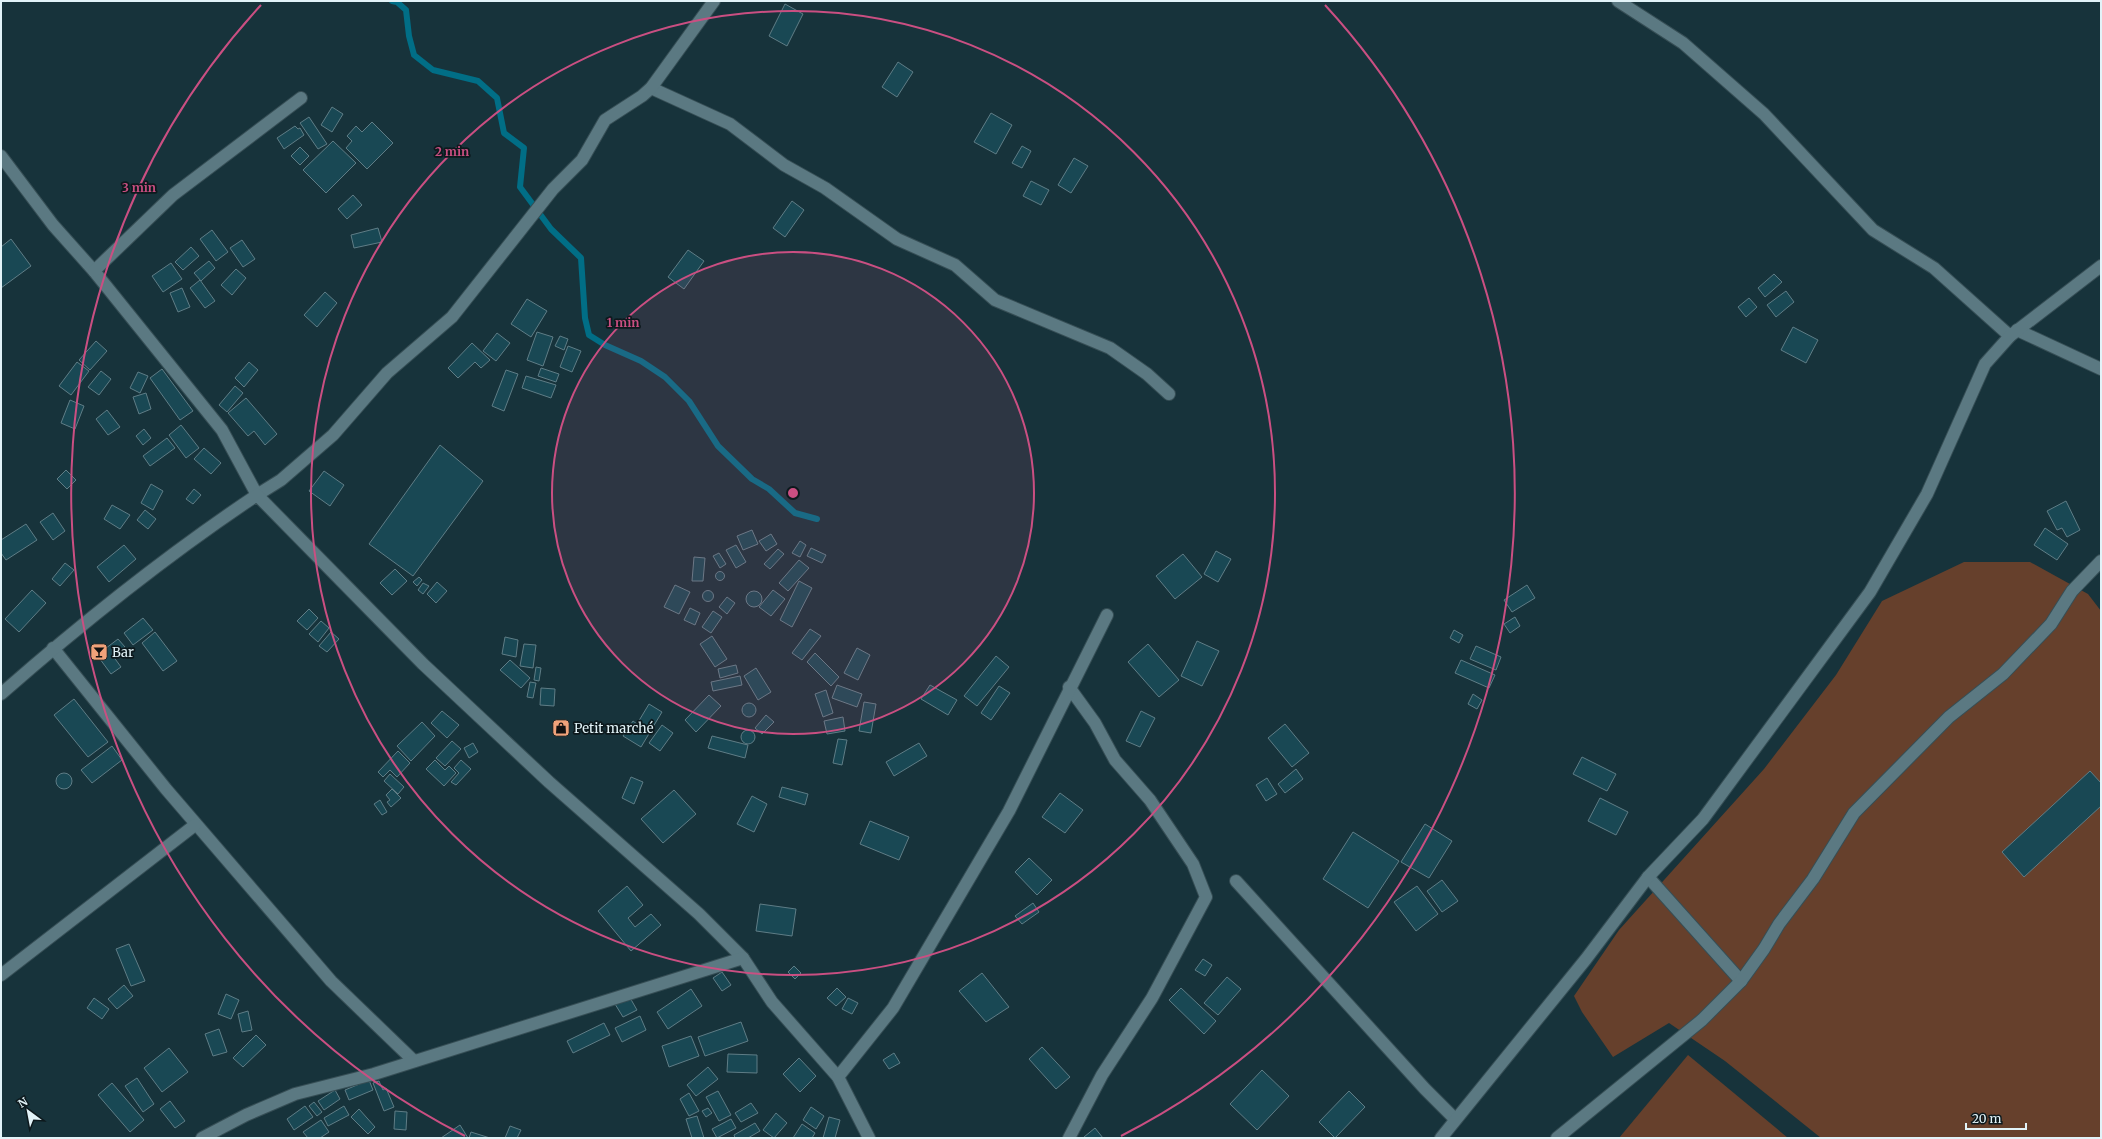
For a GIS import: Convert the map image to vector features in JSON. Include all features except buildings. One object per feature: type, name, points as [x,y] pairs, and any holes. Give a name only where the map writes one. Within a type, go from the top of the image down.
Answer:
[{"type":"street","points":[[1,694],[53,648],[194,537],[281,480],[333,435],[387,373],[452,317],[553,189],[582,160],[605,120],[642,96],[651,88],[714,1]]},
{"type":"street","points":[[1618,1],[1683,43],[1764,114],[1873,230],[1934,268],[2013,333],[2101,369]]},
{"type":"street","points":[[651,88],[730,124],[784,164],[825,188],[897,239],[956,265],[995,300],[1110,348],[1146,374],[1169,394]]},
{"type":"street","points":[[94,271],[173,195],[301,98]]},
{"type":"street","points":[[1,156],[53,225],[94,271],[222,430],[257,495],[423,664],[549,782],[699,914],[743,958],[772,1002],[838,1077],[869,1138]]},
{"type":"street","points":[[1441,1138],[1586,959],[1648,877],[1703,819],[1870,592],[1927,494],[1985,364],[2013,333],[2101,266]]},
{"type":"street","points":[[1557,1138],[1702,1020],[1742,981],[1779,924],[1813,879],[1854,813],[1949,716],[2008,668],[2051,624],[2072,591],[2101,561]]},
{"type":"street","points":[[838,1077],[893,1008],[1009,811],[1069,687],[1107,615]]},
{"type":"street","points":[[53,648],[195,825],[331,981],[414,1061]]},
{"type":"street","points":[[1069,687],[1095,723],[1115,760],[1150,800],[1193,864],[1206,897],[1152,998],[1102,1075],[1070,1138]]},
{"type":"street","points":[[1,975],[195,825]]},
{"type":"street","points":[[1648,877],[1742,981]]},
{"type":"street","points":[[1236,881],[1425,1089],[1455,1119]]},
{"type":"street","points":[[202,1138],[246,1115],[295,1094],[374,1074],[743,958]]},
{"type":"shaded area","points":[[1964,562],[2030,562],[2088,594],[2101,611],[2101,1138],[1821,1138],[1725,1061],[1669,1023],[1613,1057],[1582,1012],[1574,996],[1619,930],[1764,769],[1836,675],[1882,601]]},
{"type":"shaded area","points":[[1688,1055],[1788,1138],[1619,1138]]},
{"type":"waterway","points":[[392,1],[397,2],[406,10],[409,36],[414,55],[433,70],[478,81],[497,98],[504,133],[524,148],[520,187],[551,229],[581,258],[585,318],[589,335],[605,345],[641,361],[665,377],[689,401],[718,446],[752,479],[769,489],[795,513],[817,519]]},
{"type":"place","name":"Bar","points":[[99,652]]},
{"type":"place","name":"Petit marché","points":[[561,728]]}]
